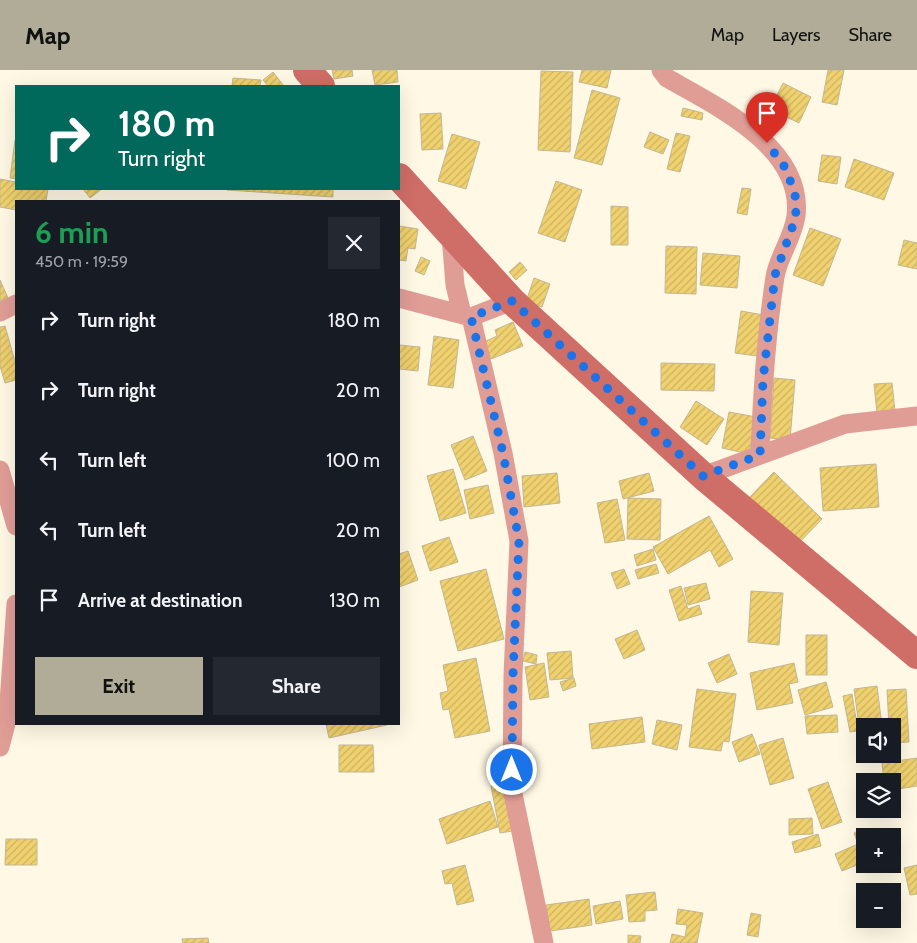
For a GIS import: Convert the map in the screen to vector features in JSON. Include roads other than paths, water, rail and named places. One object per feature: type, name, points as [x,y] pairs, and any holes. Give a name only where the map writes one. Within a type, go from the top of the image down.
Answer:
[{"type":"street","points":[[307,70],[320,85]]},
{"type":"street","points":[[661,70],[667,78],[730,115],[767,143],[784,166],[795,192],[796,217],[775,275],[763,380],[760,455]]},
{"type":"street","points":[[400,178],[512,301],[703,476],[917,656]]},
{"type":"street","points":[[451,236],[455,285],[466,316],[503,453],[519,541],[513,674],[512,789],[544,943]]},
{"type":"street","points":[[400,298],[466,316],[512,301]]},
{"type":"street","points":[[0,312],[15,304]]},
{"type":"street","points":[[703,476],[845,424],[917,416]]},
{"type":"street","points":[[0,470],[15,522]]},
{"type":"street","points":[[0,747],[8,716],[15,618]]}]
